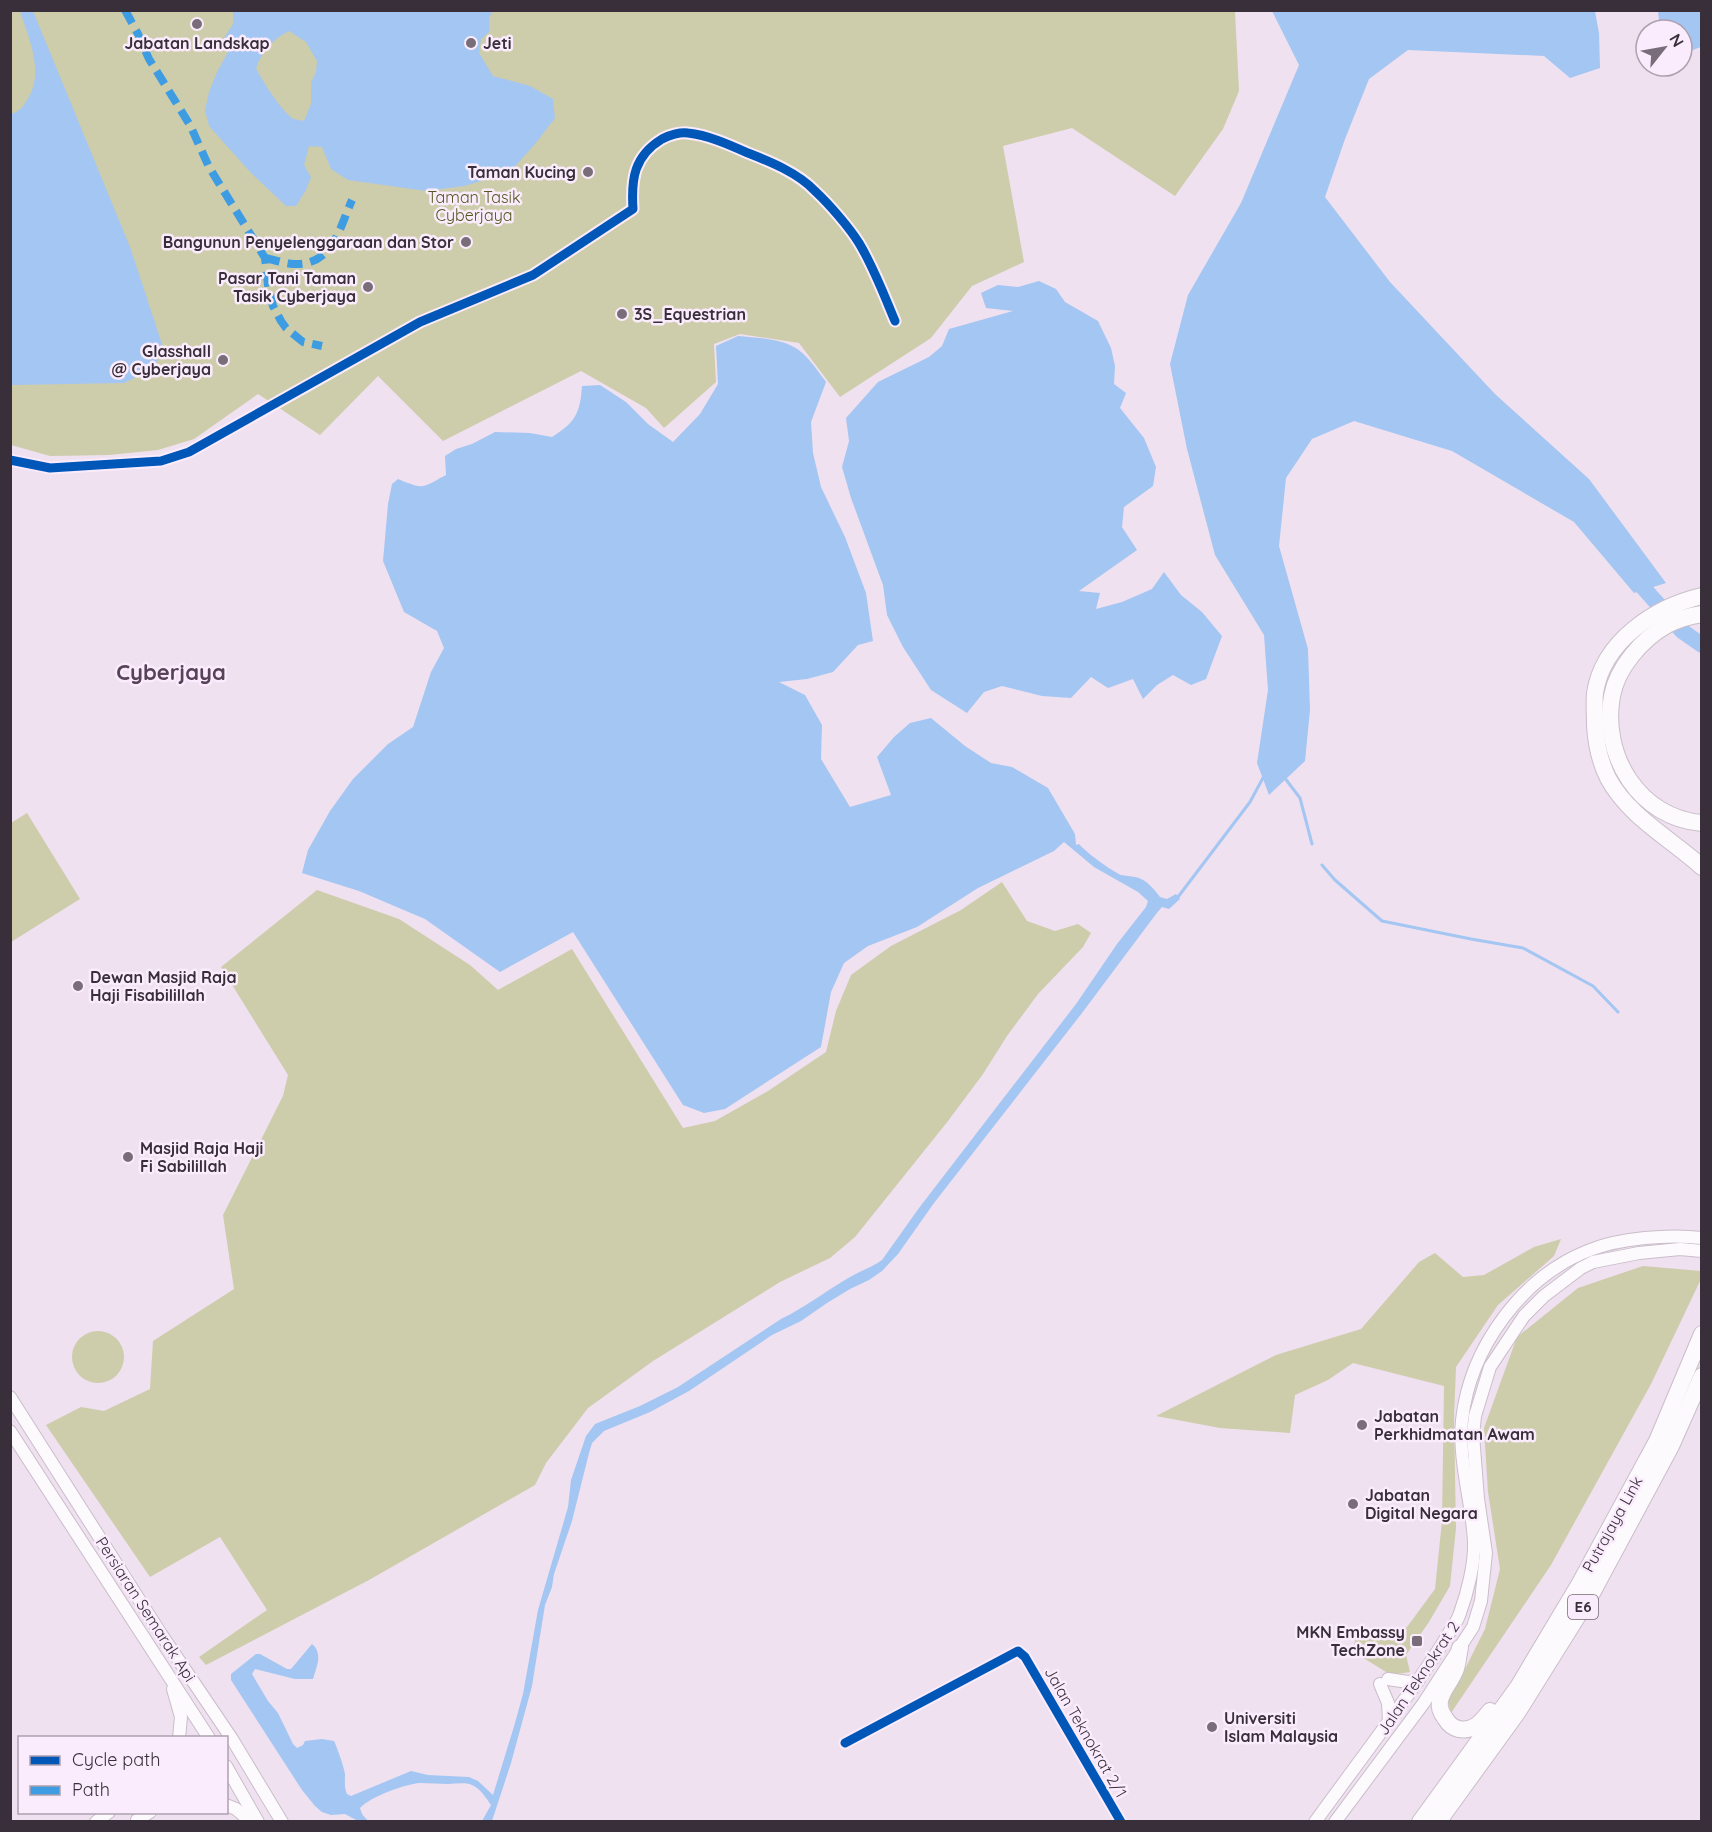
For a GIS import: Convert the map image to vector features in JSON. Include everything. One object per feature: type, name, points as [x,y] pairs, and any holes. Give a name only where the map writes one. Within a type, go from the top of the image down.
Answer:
[{"type":"highway","points":[[1701,596],[1667,607],[1648,628],[1637,650],[1625,665],[1612,695],[1611,732],[1622,769],[1648,803],[1689,822],[1701,823]]},
{"type":"highway","points":[[1701,614],[1626,636],[1610,656],[1595,692],[1596,738],[1600,758],[1609,779],[1637,814],[1701,867]]},
{"type":"highway","name":"Putrajaya Link","points":[[1420,1821],[1518,1688],[1580,1583],[1657,1442],[1701,1334]]},
{"type":"highway","name":"Putrajaya Link","points":[[1438,1821],[1517,1713],[1592,1593],[1671,1446],[1701,1376]]},
{"type":"highway","points":[[1460,1648],[1455,1671],[1443,1689],[1438,1704],[1441,1712],[1456,1729],[1473,1728],[1480,1724],[1512,1683],[1527,1671]]},
{"type":"main road","name":"Jalan Teknokrat 2","points":[[1315,1821],[1431,1663],[1460,1615],[1474,1544],[1463,1456],[1462,1420],[1469,1388],[1492,1332],[1506,1313],[1534,1285],[1563,1263],[1591,1249],[1634,1239],[1661,1236],[1701,1238]]},
{"type":"main road","name":"Jalan Teknokrat 2","points":[[1335,1821],[1423,1704],[1473,1627],[1481,1600],[1486,1553],[1478,1499],[1473,1435],[1475,1416],[1490,1367],[1524,1316],[1544,1296],[1581,1268],[1593,1262],[1639,1253],[1680,1249],[1701,1251]]},
{"type":"main road","name":"Persiaran Semarak Api","points":[[10,1397],[226,1736]]},
{"type":"main road","name":"Persiaran Semarak Api","points":[[10,1431],[208,1736]]},
{"type":"main road","points":[[157,1656],[174,1691],[178,1705],[181,1717],[179,1736]]},
{"type":"main road","points":[[1389,1721],[1384,1681],[1418,1681]]},
{"type":"main road","name":"Persiaran Semarak Api","points":[[229,1741],[242,1755],[282,1821]]},
{"type":"main road","points":[[228,1764],[242,1755]]},
{"type":"main road","points":[[228,1768],[258,1821]]},
{"type":"main road","points":[[228,1805],[251,1821]]},
{"type":"street","points":[[10,460],[50,468],[161,461],[189,452],[420,322],[533,275],[551,264],[633,209],[632,189],[636,167],[649,147],[668,135],[687,132],[770,162],[803,180],[815,190],[858,241],[876,273],[895,321]]},
{"type":"street","name":"Jalan Teknokrat 2/1","points":[[845,1743],[1018,1651],[1025,1657],[1121,1821]]},
{"type":"green space","name":"Taman Tasik Cyberjaya","points":[[10,11],[1235,11],[1239,91],[1223,129],[1175,196],[1072,128],[1003,146],[1024,262],[972,286],[931,338],[840,397],[799,343],[740,334],[714,344],[716,382],[664,428],[646,408],[581,371],[443,441],[378,376],[320,435],[258,394],[194,439],[158,450],[109,455],[50,456],[11,445]]},
{"type":"green space","points":[[27,813],[80,899],[11,942],[11,823]]},
{"type":"green space","points":[[1002,882],[1027,921],[1055,931],[1078,924],[1091,933],[1083,947],[1038,994],[948,1121],[855,1237],[830,1258],[780,1282],[653,1361],[588,1408],[546,1463],[535,1485],[369,1580],[206,1665],[199,1657],[267,1610],[220,1537],[150,1577],[46,1425],[81,1407],[104,1411],[150,1389],[153,1341],[234,1289],[223,1215],[283,1096],[288,1075],[221,967],[317,890],[399,919],[470,965],[498,990],[572,949],[683,1128],[715,1121],[768,1091],[826,1052],[836,1011],[851,975],[891,946],[961,910]]},
{"type":"green space","points":[[1561,1239],[1554,1256],[1498,1305],[1456,1367],[1454,1418],[1456,1528],[1450,1586],[1406,1655],[1410,1672],[1391,1675],[1352,1651],[1356,1638],[1382,1639],[1407,1627],[1435,1589],[1442,1521],[1444,1386],[1353,1363],[1328,1380],[1295,1395],[1290,1433],[1220,1428],[1156,1416],[1276,1355],[1361,1329],[1419,1262],[1435,1253],[1463,1277],[1484,1275],[1534,1247]]},
{"type":"green space","points":[[1643,1266],[1701,1271],[1701,1279],[1651,1384],[1551,1565],[1451,1713],[1447,1697],[1457,1685],[1485,1629],[1500,1569],[1488,1492],[1484,1428],[1517,1337],[1578,1288]]},
{"type":"green space","points":[[98,1331],[112,1335],[120,1343],[124,1357],[120,1371],[112,1379],[98,1383],[84,1379],[76,1371],[72,1357],[76,1343],[84,1335]]},
{"type":"water","points":[[493,10],[489,18],[489,32],[481,39],[479,53],[493,76],[530,86],[553,99],[555,118],[509,173],[464,186],[426,191],[348,180],[331,169],[322,147],[309,146],[304,165],[311,177],[296,206],[286,206],[251,173],[209,126],[205,110],[209,92],[228,52],[224,38],[233,24],[233,11]],"holes":[[[289,31],[306,42],[317,61],[316,72],[311,82],[311,104],[304,121],[294,119],[285,111],[256,68],[261,56],[269,46]]]},
{"type":"water","points":[[20,11],[33,11],[130,247],[162,344],[155,368],[124,383],[11,385],[11,114],[17,112],[27,100],[35,79],[34,56]]},
{"type":"water","points":[[1272,11],[1595,11],[1599,33],[1600,68],[1570,78],[1544,56],[1408,50],[1369,79],[1325,197],[1390,282],[1495,394],[1589,479],[1666,583],[1634,593],[1574,522],[1452,451],[1354,421],[1312,439],[1286,478],[1279,546],[1308,649],[1310,710],[1305,761],[1269,795],[1257,763],[1268,690],[1264,635],[1215,555],[1187,449],[1170,364],[1188,295],[1241,203],[1299,65]]},
{"type":"water","points":[[1658,11],[1701,11],[1701,47],[1694,50],[1694,18],[1659,18]]},
{"type":"water","points":[[1039,281],[1056,289],[1065,302],[1098,321],[1111,348],[1115,366],[1114,384],[1126,393],[1120,408],[1144,438],[1156,467],[1153,486],[1124,507],[1122,527],[1137,550],[1079,591],[1100,593],[1096,609],[1122,602],[1152,589],[1164,572],[1181,595],[1202,612],[1222,636],[1206,679],[1191,685],[1173,675],[1157,685],[1143,699],[1133,679],[1108,688],[1091,677],[1071,698],[1042,696],[1002,686],[984,692],[967,713],[931,690],[903,647],[887,615],[883,585],[842,467],[849,441],[846,418],[878,382],[929,357],[942,346],[949,329],[1013,311],[986,308],[981,293],[998,285],[1018,287]]},
{"type":"water","points":[[738,336],[774,340],[794,347],[807,358],[826,382],[811,422],[813,453],[821,487],[845,537],[866,593],[873,641],[858,645],[833,672],[807,679],[779,682],[805,695],[822,725],[821,759],[850,807],[891,795],[877,757],[910,723],[931,718],[965,746],[991,763],[1012,767],[1048,788],[1075,834],[1076,845],[1079,844],[1116,873],[1143,880],[1160,897],[1167,899],[1176,894],[1180,899],[1169,909],[1162,907],[1156,914],[934,1203],[898,1254],[882,1271],[801,1321],[772,1335],[689,1391],[650,1412],[604,1431],[592,1443],[572,1521],[545,1605],[532,1686],[492,1821],[482,1821],[491,1805],[485,1796],[475,1786],[463,1783],[420,1783],[388,1792],[360,1808],[368,1821],[358,1821],[345,1814],[331,1815],[315,1806],[302,1790],[231,1680],[231,1674],[256,1654],[291,1669],[312,1644],[318,1656],[313,1679],[295,1679],[255,1669],[252,1674],[278,1713],[297,1748],[305,1741],[322,1739],[334,1741],[345,1774],[347,1794],[351,1796],[411,1771],[428,1775],[469,1777],[478,1781],[493,1795],[523,1694],[538,1610],[568,1507],[571,1480],[586,1436],[595,1424],[640,1406],[678,1387],[781,1319],[882,1260],[919,1208],[1076,1004],[1148,901],[1138,892],[1094,867],[1064,842],[1054,851],[978,888],[917,927],[868,946],[844,963],[831,992],[821,1047],[725,1109],[704,1113],[683,1105],[573,932],[500,972],[425,919],[359,891],[302,873],[308,850],[330,811],[353,779],[388,744],[413,727],[431,672],[444,648],[437,631],[404,612],[383,561],[392,484],[398,479],[418,486],[432,483],[446,475],[445,456],[495,432],[530,433],[552,437],[567,426],[575,416],[580,403],[582,386],[600,385],[626,402],[648,424],[673,442],[700,414],[718,384],[716,346]]},
{"type":"waterway","points":[[1631,574],[1682,631],[1702,645]]},
{"type":"waterway","points":[[1178,897],[1250,802],[1264,776]]},
{"type":"waterway","points":[[1284,777],[1300,798],[1312,844]]},
{"type":"waterway","points":[[1322,865],[1335,880],[1382,921],[1523,948],[1593,986],[1618,1012]]},
{"type":"marked path","points":[[125,10],[149,59],[190,125],[209,167],[265,258],[273,306],[281,321],[303,342],[322,346]]},
{"type":"marked path","points":[[265,258],[293,264],[317,259],[333,244],[352,200]]},
{"type":"cycle path","points":[[10,460],[50,468],[161,461],[189,452],[420,322],[533,275],[633,209],[634,178],[640,161],[653,146],[678,133],[711,138],[766,160],[808,185],[826,202],[859,243],[895,321]]},
{"type":"cycle path","points":[[845,1743],[1018,1651],[1025,1657],[1121,1822]]},
{"type":"place","name":"Jabatan Landskap","points":[[197,24]]},
{"type":"place","name":"Jeti","points":[[471,43]]},
{"type":"place","name":"Taman Kucing","points":[[588,172]]},
{"type":"place","name":"Bangunun Penyelenggaraan dan Stor","points":[[466,242]]},
{"type":"place","name":"Pasar Tani Taman Tasik Cyberjaya","points":[[368,287]]},
{"type":"place","name":"3S_Equestrian","points":[[622,314]]},
{"type":"place","name":"Glasshall @ Cyberjaya","points":[[223,360]]},
{"type":"place","name":"Dewan Masjid Raja Haji Fisabilillah","points":[[78,986]]},
{"type":"place","name":"Masjid Raja Haji Fi Sabilillah","points":[[128,1157]]},
{"type":"place","name":"Jabatan Perkhidmatan Awam","points":[[1362,1425]]},
{"type":"place","name":"Jabatan Digital Negara","points":[[1353,1504]]},
{"type":"place","name":"MKN Embassy TechZone","points":[[1417,1641]]},
{"type":"place","name":"Universiti Islam Malaysia","points":[[1212,1727]]},
{"type":"district","name":"Cyberjaya","points":[[171,672]]}]
